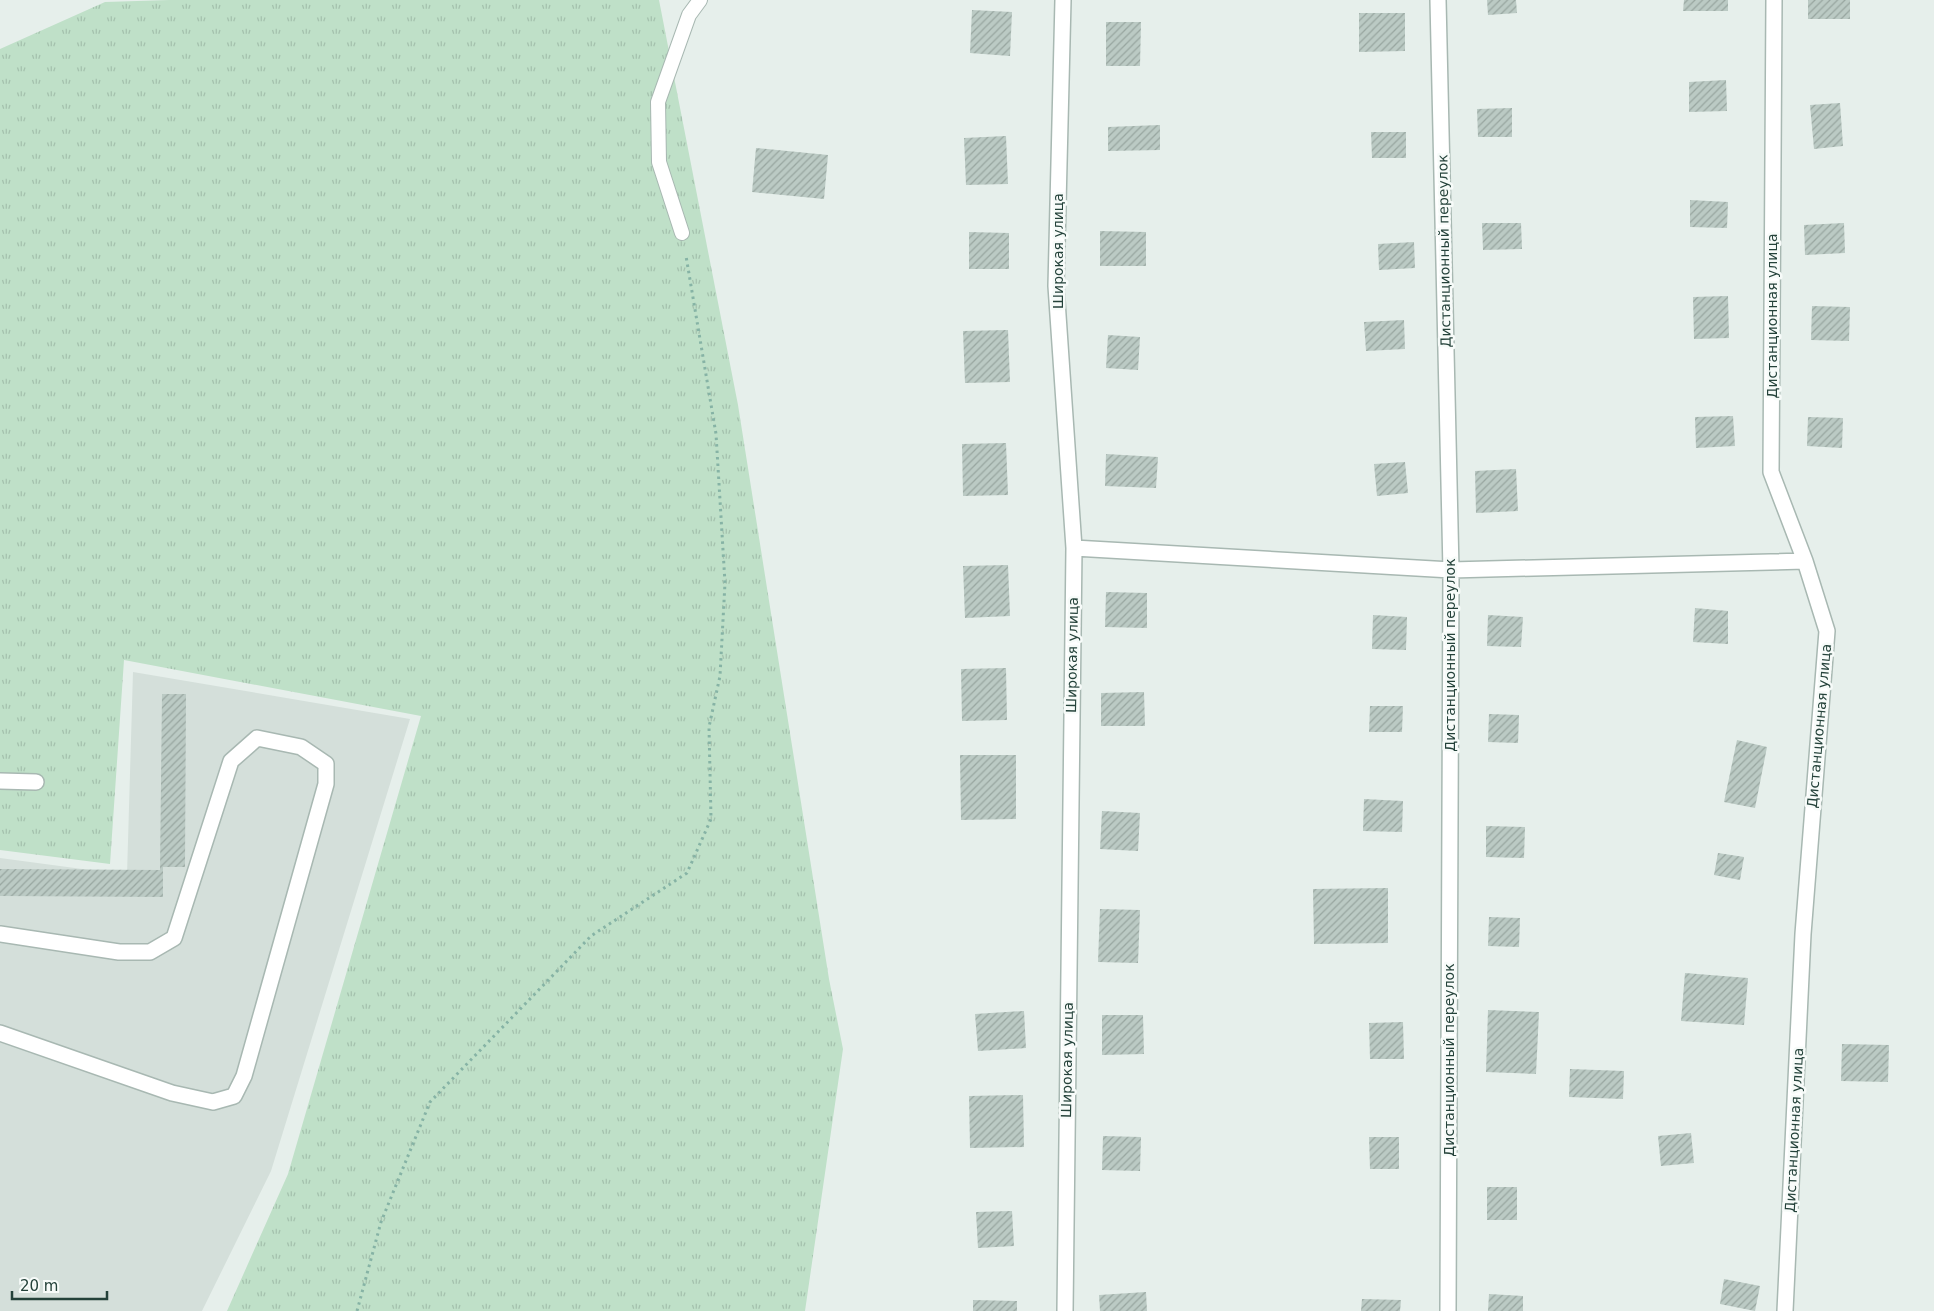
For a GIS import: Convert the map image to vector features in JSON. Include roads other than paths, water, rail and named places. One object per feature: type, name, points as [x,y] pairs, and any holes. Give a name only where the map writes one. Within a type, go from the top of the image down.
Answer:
[{"type":"street","name":"Широкая улица","points":[[1063,0],[1056,286],[1074,548],[1065,1311]]},
{"type":"street","name":"Дистанционный переулок","points":[[1438,0],[1451,570],[1448,1311]]},
{"type":"street","name":"Дистанционная улица","points":[[1774,0],[1771,472],[1806,561],[1827,632],[1803,934],[1785,1311]]},
{"type":"street","points":[[1074,548],[1451,570],[1806,561]]},
{"type":"street","points":[[0,934],[119,952],[150,952],[174,938],[231,761],[257,738],[301,747],[326,764],[326,784],[244,1076],[234,1096],[213,1102],[172,1093],[0,1033]]},
{"type":"street","points":[[0,781],[36,782]]},
{"type":"lane","points":[[682,233],[659,162],[658,102],[689,15],[700,0]]}]
